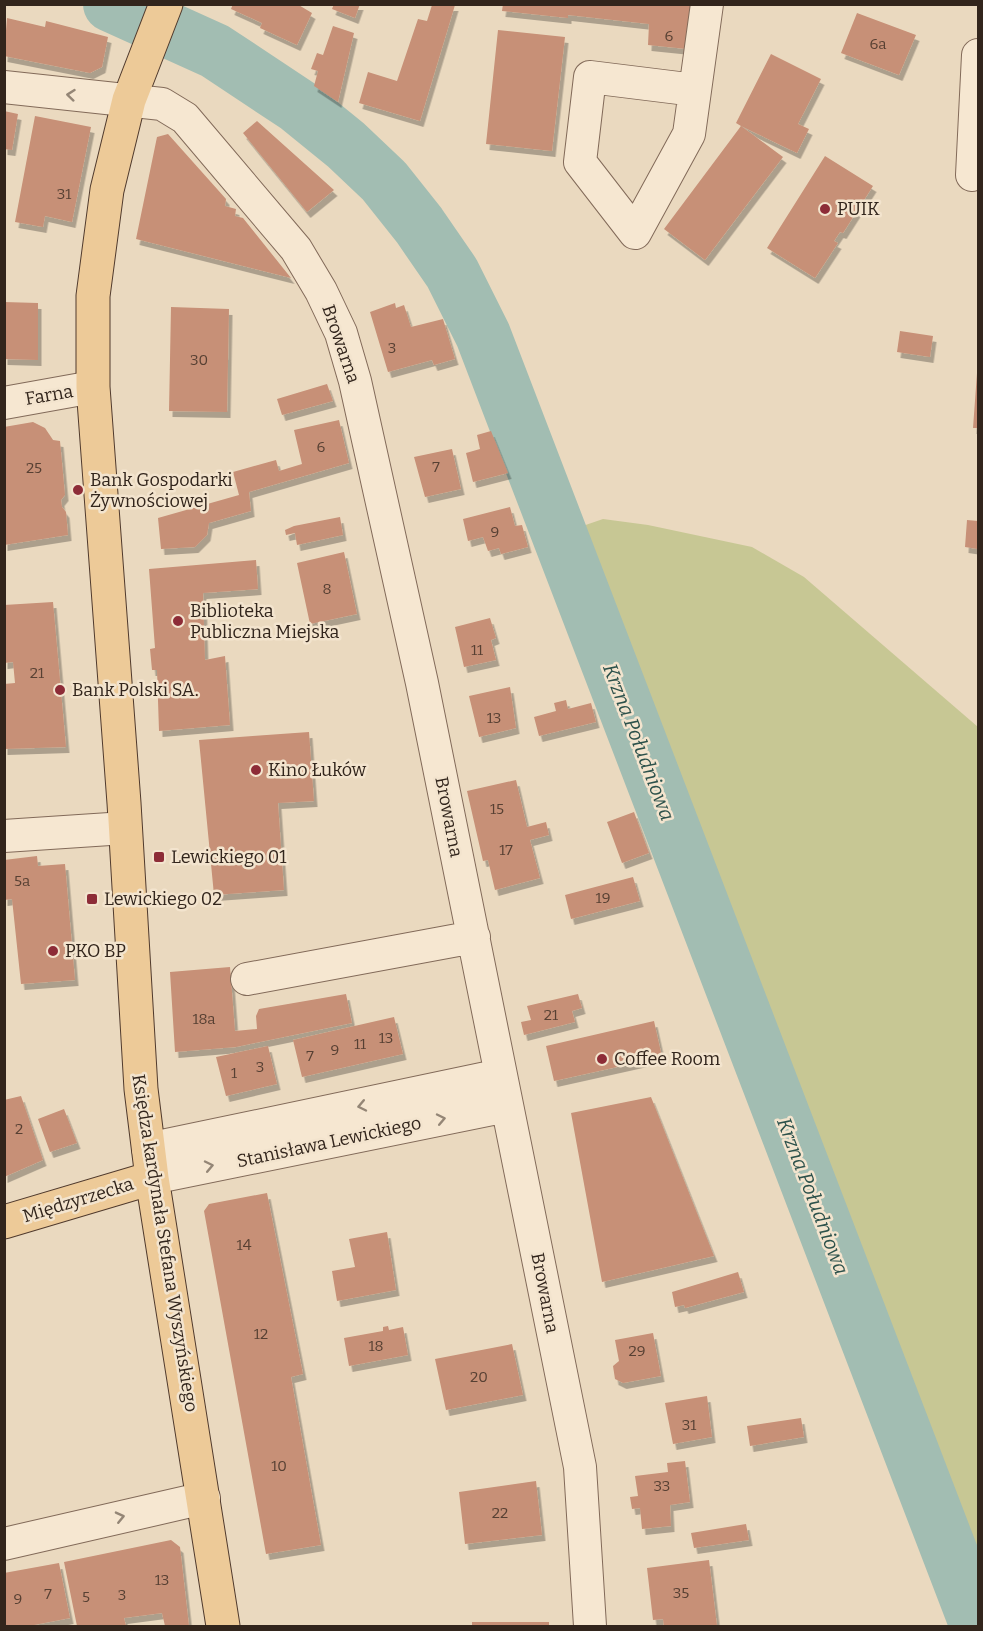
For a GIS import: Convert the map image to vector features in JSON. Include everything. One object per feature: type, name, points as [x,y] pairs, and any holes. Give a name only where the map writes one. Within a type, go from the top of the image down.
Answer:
[{"type":"main road","name":"Księdza kardynała Stefana Wyszyńskiego","points":[[166,4],[129,100],[112,168],[97,251],[93,296],[93,387],[125,828],[138,1056],[150,1163],[223,1626]]},
{"type":"main road","name":"Międzyrzecka","points":[[4,1222],[150,1163]]},
{"type":"street","points":[[695,90],[590,78],[580,162],[635,233],[689,134],[707,4]]},
{"type":"street","points":[[972,175],[978,55]]},
{"type":"street","name":"Browarna","points":[[4,87],[162,104],[185,118],[296,249],[321,291],[341,333],[376,468],[474,937],[580,1467],[590,1626]]},
{"type":"street","name":"Farna","points":[[4,403],[93,387]]},
{"type":"street","points":[[4,836],[125,828]]},
{"type":"street","points":[[247,979],[474,937]]},
{"type":"street","name":"Stanisława Lewickiego","points":[[150,1163],[501,1075]]},
{"type":"street","name":"Stanisława Lewickiego","points":[[150,1163],[507,1106]]},
{"type":"street","points":[[4,1544],[204,1498]]},
{"type":"green space","points":[[603,519],[648,525],[752,547],[804,577],[978,727],[978,1569],[677,803],[574,529]]},
{"type":"building","points":[[233,4],[297,4],[312,13],[297,45],[260,28],[262,23],[231,9]]},
{"type":"building","points":[[334,4],[360,4],[355,18],[332,9]]},
{"type":"building","points":[[503,4],[691,4],[687,49],[648,45],[649,24],[568,15],[568,18],[502,11]]},
{"type":"building","points":[[432,5],[455,5],[420,121],[359,103],[368,72],[397,81],[418,19],[427,21]]},
{"type":"building","points":[[857,13],[916,35],[899,75],[841,53]]},
{"type":"building","points":[[7,18],[45,27],[46,21],[108,37],[102,67],[90,73],[4,56]]},
{"type":"building","points":[[333,26],[354,33],[338,102],[314,86],[318,71],[311,69],[317,53],[323,55]]},
{"type":"building","points":[[498,30],[565,37],[552,151],[486,144]]},
{"type":"building","points":[[771,54],[821,79],[798,124],[809,129],[797,153],[736,123]]},
{"type":"building","points":[[4,111],[18,114],[12,150],[4,149]]},
{"type":"building","points":[[35,116],[91,127],[72,222],[45,216],[43,227],[15,222]]},
{"type":"building","points":[[257,121],[334,190],[307,212],[243,133]]},
{"type":"building","points":[[741,126],[783,157],[705,260],[664,229]]},
{"type":"building","points":[[168,134],[226,199],[225,206],[236,209],[235,216],[243,218],[291,278],[136,239],[157,137]]},
{"type":"building","name":"PUIK","points":[[825,156],[873,186],[843,233],[840,232],[834,241],[838,243],[815,278],[767,248]]},
{"type":"building","points":[[4,302],[38,303],[38,360],[4,359]]},
{"type":"building","points":[[395,303],[396,308],[404,305],[411,327],[443,319],[455,359],[434,365],[432,360],[388,372],[370,312]]},
{"type":"building","points":[[171,307],[229,309],[227,412],[169,411]]},
{"type":"building","points":[[900,331],[933,336],[930,357],[897,352]]},
{"type":"building","points":[[977,373],[978,428],[973,428]]},
{"type":"building","points":[[327,384],[333,401],[282,415],[277,399]]},
{"type":"building","points":[[339,420],[349,463],[249,492],[251,511],[209,523],[207,535],[195,547],[161,549],[158,518],[239,495],[233,472],[276,460],[279,471],[302,464],[294,430]]},
{"type":"building","points":[[33,422],[45,428],[53,440],[60,441],[65,495],[61,500],[66,512],[68,535],[4,545],[4,427]]},
{"type":"building","points":[[491,431],[508,473],[473,482],[466,453],[480,449],[477,435]]},
{"type":"building","points":[[452,449],[461,489],[425,497],[414,457]]},
{"type":"building","points":[[510,507],[515,526],[522,525],[528,547],[501,554],[499,548],[488,551],[483,537],[468,541],[463,519]]},
{"type":"building","points":[[340,517],[343,535],[297,545],[295,533],[286,535],[285,530],[294,526]]},
{"type":"building","points":[[967,520],[978,521],[978,549],[965,547]]},
{"type":"building","points":[[344,552],[357,614],[310,624],[297,563]]},
{"type":"building","name":"Biblioteka Publiczna Miejska","points":[[256,560],[258,589],[203,593],[205,660],[225,656],[230,725],[159,731],[157,670],[152,670],[150,649],[155,648],[149,569]]},
{"type":"building","points":[[53,602],[66,747],[4,749],[4,684],[15,683],[13,662],[4,663],[4,605]]},
{"type":"building","points":[[490,618],[496,638],[491,640],[496,660],[464,667],[455,627]]},
{"type":"building","points":[[510,687],[516,728],[479,737],[469,696]]},
{"type":"building","points":[[566,700],[568,709],[591,703],[596,722],[539,736],[534,717],[556,711],[554,703]]},
{"type":"building","points":[[309,732],[314,801],[278,803],[284,890],[214,895],[199,740]]},
{"type":"building","points":[[516,780],[527,827],[546,822],[549,835],[530,840],[540,878],[495,890],[488,860],[483,861],[467,791]]},
{"type":"building","points":[[634,812],[649,853],[622,863],[607,822]]},
{"type":"building","points":[[37,856],[38,866],[65,864],[75,980],[21,984],[12,899],[4,900],[4,860]]},
{"type":"building","points":[[633,877],[640,901],[571,919],[565,895]]},
{"type":"building","points":[[230,967],[235,1031],[257,1029],[256,1016],[259,1009],[346,994],[352,1023],[236,1047],[175,1052],[170,972]]},
{"type":"building","points":[[578,994],[582,1008],[572,1011],[575,1022],[524,1035],[521,1022],[531,1020],[527,1006]]},
{"type":"building","points":[[394,1017],[403,1054],[302,1077],[293,1040]]},
{"type":"building","points":[[654,1021],[662,1057],[554,1081],[546,1046]]},
{"type":"building","points":[[268,1046],[277,1084],[226,1096],[216,1057]]},
{"type":"building","points":[[21,1096],[43,1160],[4,1177],[4,1100]]},
{"type":"building","points":[[651,1097],[714,1256],[602,1282],[571,1113]]},
{"type":"building","points":[[64,1109],[77,1143],[50,1152],[38,1119]]},
{"type":"building","points":[[267,1193],[303,1374],[291,1377],[321,1545],[266,1554],[204,1211],[209,1204]]},
{"type":"building","points":[[387,1232],[396,1290],[337,1301],[332,1271],[355,1267],[349,1239]]},
{"type":"building","points":[[738,1272],[744,1292],[685,1308],[684,1305],[675,1307],[672,1292]]},
{"type":"building","points":[[388,1326],[389,1330],[403,1327],[408,1355],[349,1366],[344,1338],[383,1331],[383,1327]]},
{"type":"building","points":[[653,1333],[661,1376],[623,1383],[615,1379],[613,1366],[619,1361],[615,1340]]},
{"type":"building","points":[[512,1344],[523,1395],[446,1410],[435,1359]]},
{"type":"building","points":[[707,1396],[712,1437],[673,1444],[665,1403]]},
{"type":"building","points":[[801,1418],[804,1437],[750,1446],[747,1426]]},
{"type":"building","points":[[685,1461],[690,1502],[670,1505],[671,1526],[642,1529],[640,1508],[632,1509],[630,1497],[638,1496],[635,1476],[668,1472],[667,1463]]},
{"type":"building","points":[[536,1481],[542,1535],[465,1544],[459,1492]]},
{"type":"building","points":[[746,1524],[749,1540],[694,1548],[691,1533]]},
{"type":"building","points":[[171,1540],[180,1547],[189,1626],[165,1626],[162,1613],[124,1618],[126,1626],[77,1626],[64,1562]]},
{"type":"building","points":[[709,1560],[717,1626],[664,1626],[663,1619],[653,1620],[647,1568]]},
{"type":"building","points":[[59,1563],[70,1618],[29,1626],[4,1626],[4,1573]]},
{"type":"building","points":[[472,1622],[549,1622],[549,1626],[472,1626]]},
{"type":"waterway","name":"Krzna Południowa","points":[[111,4],[215,51],[298,106],[346,145],[384,181],[419,225],[452,273],[483,335],[978,1626]]},
{"type":"place","name":"PUIK","points":[[825,209]]},
{"type":"place","name":"Bank Gospodarki Żywnościowej","points":[[78,490]]},
{"type":"place","name":"Biblioteka Publiczna Miejska","points":[[178,621]]},
{"type":"place","name":"Bank Polski SA.","points":[[60,690]]},
{"type":"place","name":"Kino Łuków","points":[[256,770]]},
{"type":"place","name":"Lewickiego 01","points":[[159,857]]},
{"type":"place","name":"Lewickiego 02","points":[[92,899]]},
{"type":"place","name":"PKO BP","points":[[53,951]]},
{"type":"place","name":"Coffee Room","points":[[602,1059]]}]
